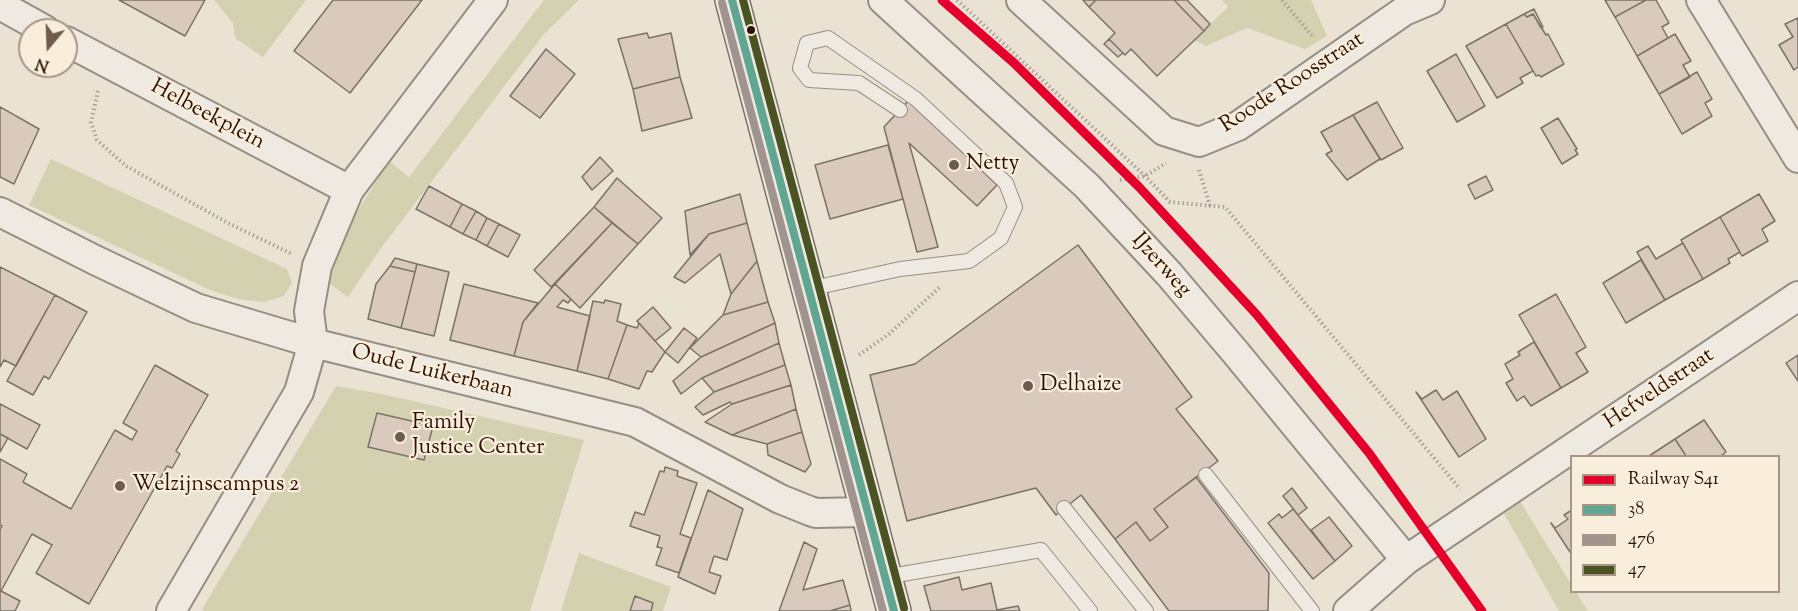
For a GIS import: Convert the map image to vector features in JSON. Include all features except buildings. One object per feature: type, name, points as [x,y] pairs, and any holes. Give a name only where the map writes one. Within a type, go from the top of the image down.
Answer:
[{"type":"main road","points":[[732,0],[894,611]]},
{"type":"street","points":[[171,611],[299,392],[313,343],[309,310],[316,266],[349,190],[493,0]]},
{"type":"street","name":"IJzerweg","points":[[883,0],[1087,186],[1169,274],[1406,560]]},
{"type":"street","name":"Roode Roosstraat","points":[[1021,0],[1164,131],[1199,142],[1238,126],[1404,11],[1430,0]]},
{"type":"street","points":[[1701,0],[1798,158]]},
{"type":"street","points":[[0,5],[23,18]]},
{"type":"street","name":"Helbeekplein","points":[[78,48],[349,190]]},
{"type":"street","name":"Oude Luikerbaan","points":[[0,212],[196,308],[313,343],[635,422],[780,499],[810,511],[867,512]]},
{"type":"street","name":"Hefveldstraat","points":[[1348,611],[1406,560],[1798,296]]},
{"type":"lane","points":[[809,289],[900,269],[969,261],[1001,238],[1014,207],[1006,183],[916,99],[828,38],[807,43],[800,68],[809,80],[859,83],[900,110]]},
{"type":"lane","points":[[1206,475],[1312,611]]},
{"type":"lane","points":[[1064,508],[1146,611]]},
{"type":"lane","points":[[885,577],[1041,550],[1090,611]]},
{"type":"path","points":[[957,0],[1060,95],[1170,202],[1225,207],[1462,492]]},
{"type":"path","points":[[1282,0],[1333,60]]},
{"type":"path","points":[[104,62],[91,122],[97,140],[126,166],[228,223],[316,266]]},
{"type":"path","points":[[1198,166],[1210,206]]},
{"type":"path","points":[[851,361],[889,334],[969,261]]},
{"type":"shaded area","points":[[214,0],[306,0],[263,57],[235,38],[233,23]]},
{"type":"shaded area","points":[[544,0],[579,0],[544,34],[381,248],[348,297],[326,281],[327,266],[350,223],[389,161],[409,177]]},
{"type":"shaded area","points":[[1222,0],[1311,0],[1327,36],[1305,49],[1247,28],[1206,46],[1194,40],[1228,7]]},
{"type":"shaded area","points":[[51,159],[287,269],[292,283],[284,296],[264,302],[238,299],[210,290],[29,205]]},
{"type":"shaded area","points":[[336,386],[382,394],[584,440],[530,611],[204,611],[202,609]]},
{"type":"shaded area","points":[[1518,498],[1570,582],[1570,593],[1577,593],[1588,611],[1559,611],[1501,508]]},
{"type":"shaded area","points":[[579,553],[671,587],[663,611],[561,611]]},
{"type":"rail line","name":"S41","points":[[942,0],[1014,63],[1139,187],[1257,315],[1369,453],[1482,611]]},
{"type":"transit line","name":"38","points":[[732,0],[894,611]]},
{"type":"transit line","name":"47","points":[[743,0],[904,608]]},
{"type":"transit line","name":"476","points":[[722,3],[883,611]]},
{"type":"place","name":"Netty","points":[[954,165]]},
{"type":"place","name":"Delhaize","points":[[1028,386]]},
{"type":"place","name":"Family Justice Center","points":[[400,437]]},
{"type":"place","name":"Welzijnscampus 2","points":[[120,486]]}]
